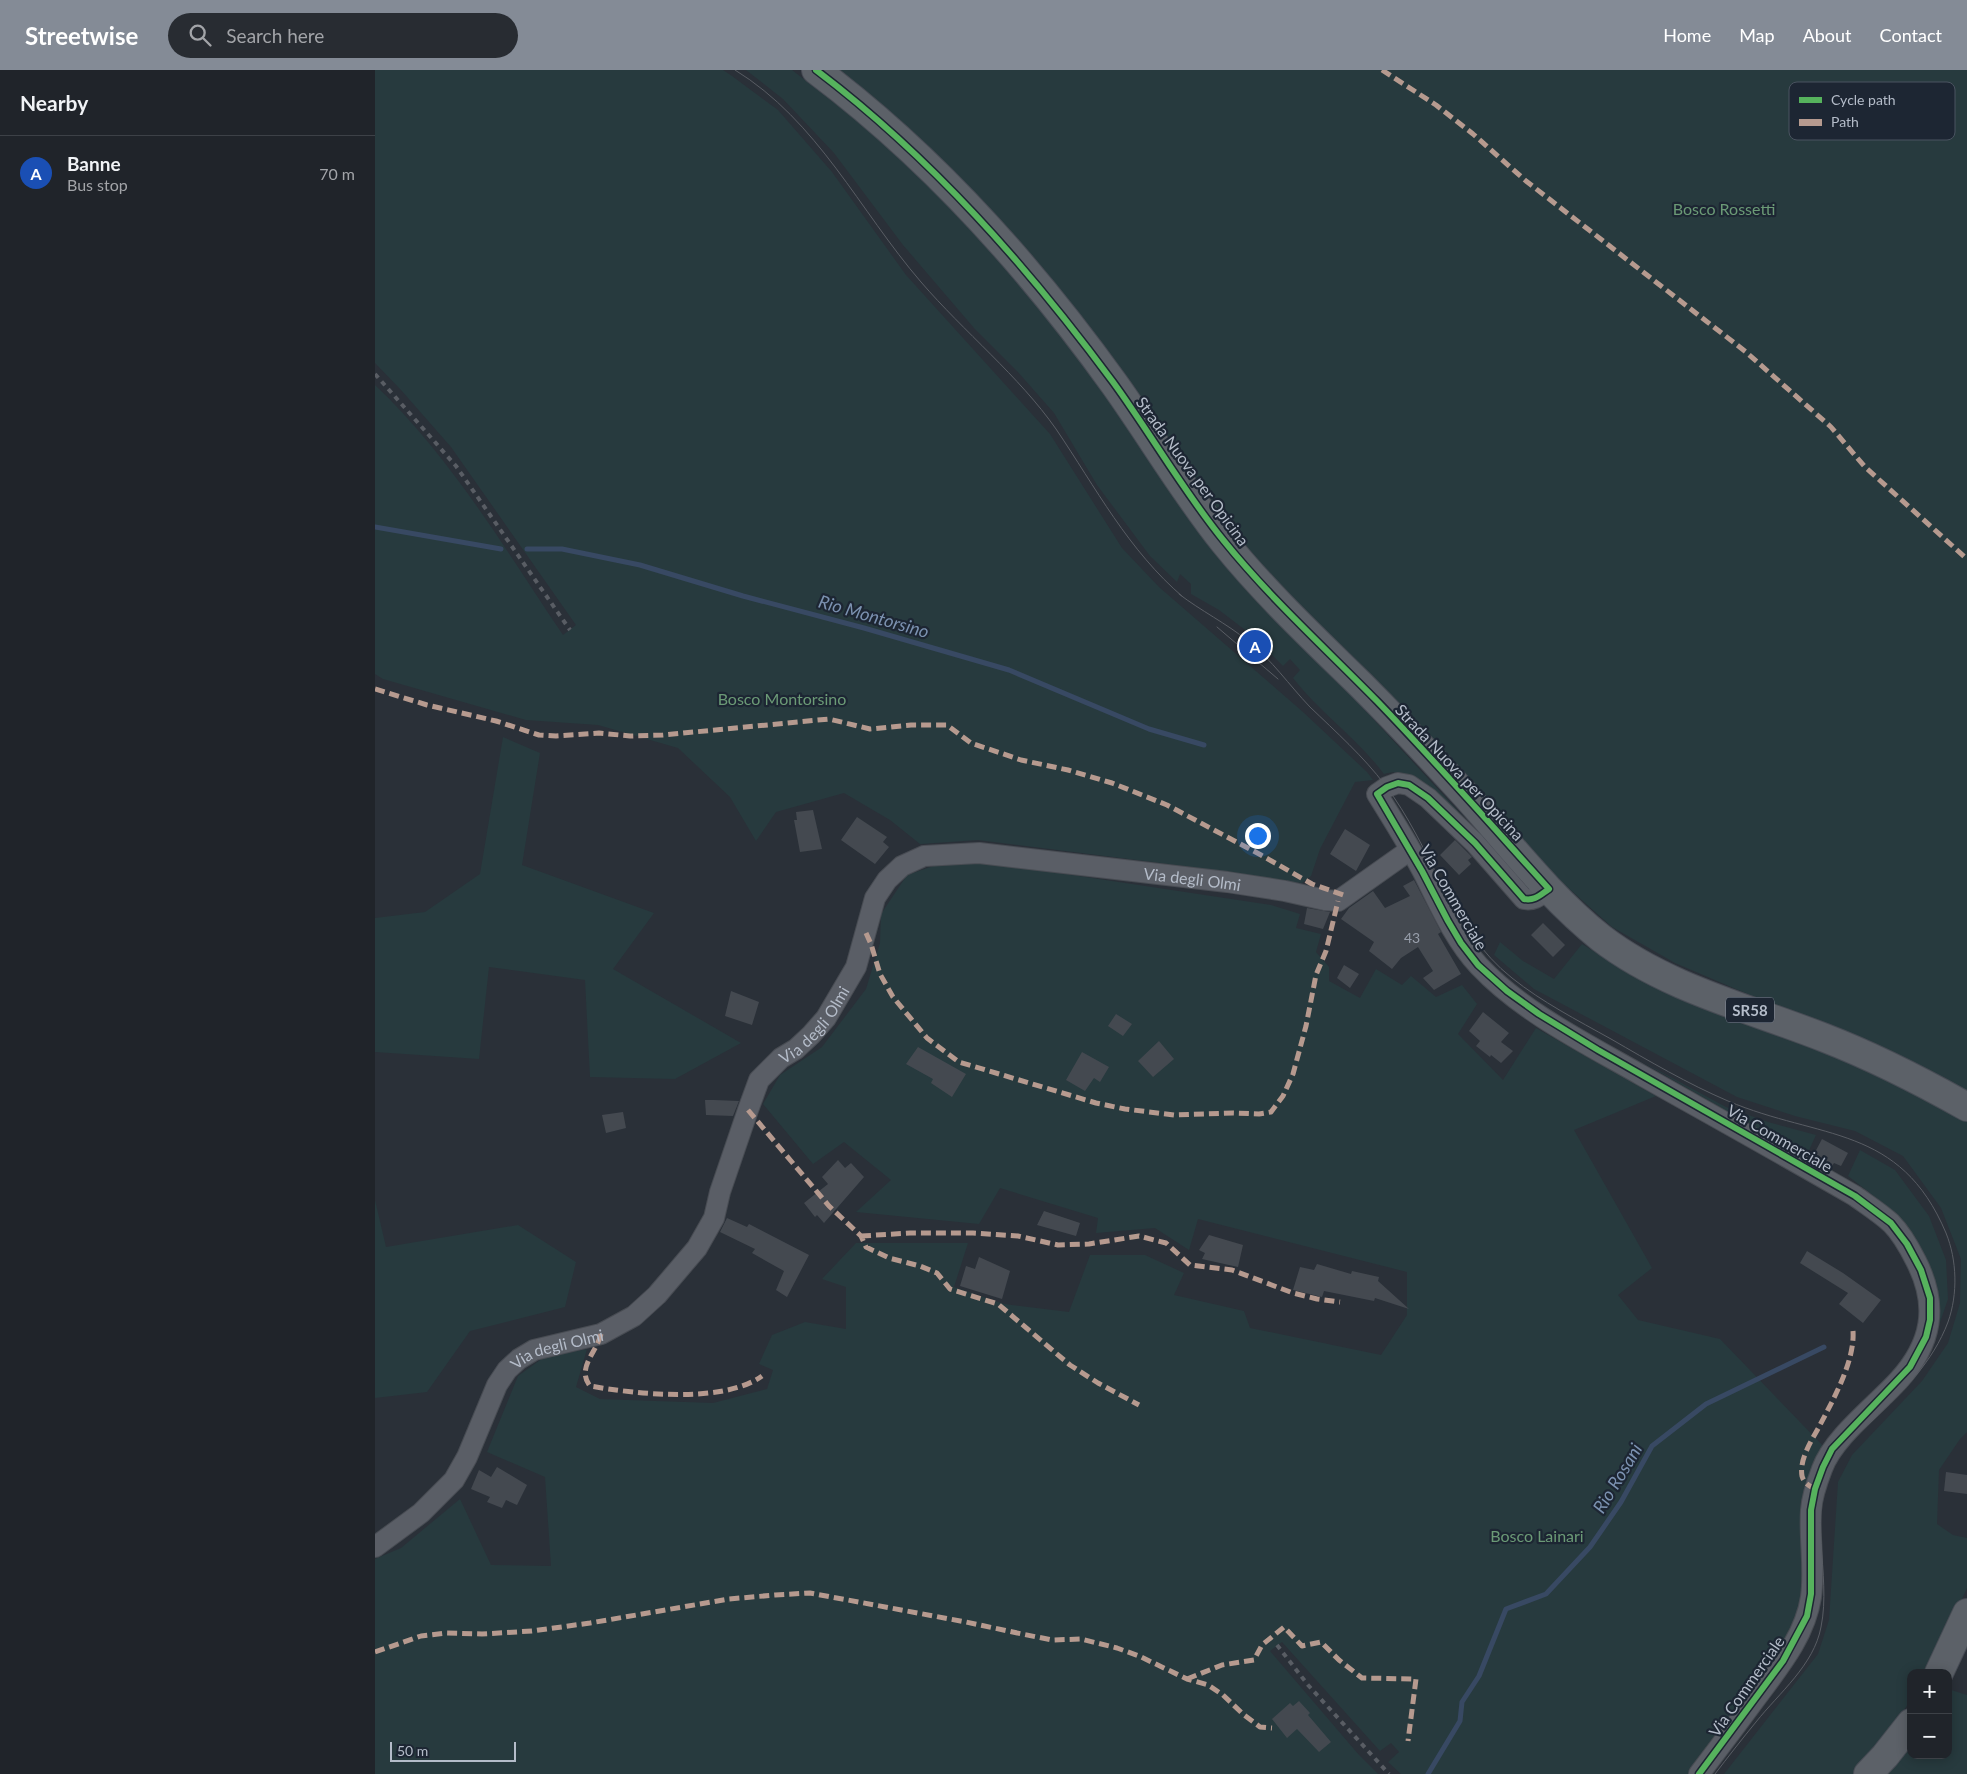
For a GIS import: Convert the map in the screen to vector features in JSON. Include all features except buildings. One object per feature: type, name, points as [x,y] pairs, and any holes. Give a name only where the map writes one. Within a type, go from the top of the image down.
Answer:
[{"type":"main road","name":"Strada Nuova per Opicina","points":[[816,70],[912,151],[985,225],[1053,306],[1109,378],[1222,539],[1312,637],[1398,723],[1462,791],[1577,918],[1603,939],[1655,972],[1686,986],[1863,1053],[1901,1071],[1967,1107]]},
{"type":"main road","points":[[1941,1669],[1967,1613]]},
{"type":"main road","points":[[1868,1774],[1907,1728]]},
{"type":"street","name":"Via Commerciale","points":[[1549,889],[1537,898],[1524,899],[1468,836],[1428,798],[1409,785],[1399,783],[1387,787],[1377,794],[1461,943],[1491,978],[1539,1014],[1598,1050],[1855,1196],[1891,1223],[1907,1244],[1921,1270],[1930,1298],[1931,1320],[1926,1336],[1910,1367],[1832,1449],[1823,1467],[1815,1489],[1811,1510],[1811,1594],[1807,1616],[1798,1636],[1783,1661],[1699,1774]]},
{"type":"street","name":"Via degli Olmi","points":[[375,1546],[403,1528],[454,1480],[467,1457],[497,1385],[507,1370],[519,1359],[534,1350],[601,1334],[634,1316],[657,1294],[697,1248],[714,1218],[720,1192],[759,1080],[781,1058],[796,1049],[811,1035],[831,1010],[856,967],[875,898],[887,880],[902,866],[924,856],[979,853],[1227,882],[1338,901],[1410,850]]},
{"type":"green space","name":"Bosco Montorsino","points":[[375,70],[723,70],[778,110],[832,172],[906,275],[1050,434],[1122,548],[1159,587],[1303,712],[1367,772],[1373,780],[1355,782],[1320,849],[1311,876],[1302,883],[1274,881],[1192,867],[978,840],[920,844],[890,820],[844,793],[776,812],[756,841],[730,797],[678,748],[598,725],[526,720],[383,679],[375,674],[375,385],[403,413],[453,473],[563,635],[576,625],[451,447],[375,363]]},
{"type":"green space","points":[[746,70],[792,70],[872,132],[962,219],[1054,323],[1231,565],[1531,890],[1517,879],[1462,820],[1429,789],[1403,773],[1384,774],[1293,678],[1300,670],[1290,659],[1283,666],[1253,636],[1219,610],[1191,594],[1191,584],[1180,574],[1177,582],[1150,556],[1097,485],[1054,413],[1017,371],[974,328],[903,245],[834,153],[783,99]]},
{"type":"green space","name":"Bosco Rossetti","points":[[834,70],[1967,70],[1967,1094],[1771,1004],[1675,963],[1612,927],[1537,860],[1282,592],[1221,522],[1136,399]]},
{"type":"green space","points":[[503,737],[540,753],[522,865],[654,913],[613,969],[741,1043],[675,1079],[590,1077],[585,980],[489,967],[479,1059],[375,1052],[375,918],[425,912],[480,874]]},
{"type":"green space","name":"Bosco Lainari","points":[[993,863],[1271,905],[1300,914],[1296,928],[1321,934],[1316,952],[1329,967],[1329,981],[1360,998],[1376,969],[1402,985],[1411,976],[1436,997],[1462,985],[1477,1004],[1458,1034],[1503,1080],[1536,1028],[1656,1096],[1574,1130],[1652,1268],[1618,1295],[1638,1320],[1720,1339],[1827,1450],[1797,1619],[1777,1655],[1690,1774],[1401,1774],[1388,1762],[1399,1752],[1391,1743],[1380,1751],[1282,1642],[1270,1651],[1359,1755],[1378,1774],[375,1774],[375,1559],[401,1548],[460,1499],[491,1565],[551,1566],[545,1477],[487,1452],[518,1376],[543,1358],[587,1349],[576,1387],[600,1399],[713,1403],[767,1389],[773,1370],[759,1364],[772,1335],[805,1322],[846,1329],[846,1287],[822,1279],[856,1243],[968,1243],[954,1287],[1004,1304],[1069,1312],[1090,1255],[1145,1255],[1184,1273],[1174,1295],[1244,1311],[1250,1328],[1381,1355],[1407,1315],[1407,1272],[1198,1219],[1189,1250],[1155,1228],[1096,1233],[1098,1218],[1000,1188],[979,1224],[856,1212],[891,1180],[844,1142],[813,1164],[763,1104],[780,1075],[822,1047],[866,989],[880,943],[881,914],[907,875],[939,864]]},
{"type":"green space","points":[[1500,942],[1523,961],[1554,979],[1582,944],[1636,977],[1898,1082],[1967,1119],[1967,1432],[1939,1470],[1937,1524],[1953,1535],[1967,1538],[1967,1588],[1930,1669],[1907,1669],[1907,1706],[1873,1754],[1855,1774],[1724,1774],[1818,1654],[1829,1620],[1838,1482],[1852,1455],[1922,1381],[1948,1343],[1960,1303],[1961,1259],[1941,1208],[1903,1156],[1855,1131],[1795,1116],[1737,1097],[1534,989],[1494,955]]},
{"type":"green space","points":[[1639,1060],[1726,1107],[1768,1122],[1816,1135],[1806,1157]]},
{"type":"green space","points":[[1860,1150],[1895,1170],[1929,1216],[1946,1260],[1948,1299],[1935,1337],[1939,1304],[1926,1263],[1897,1214],[1848,1176]]},
{"type":"green space","points":[[375,1200],[386,1247],[518,1225],[576,1262],[565,1307],[470,1331],[427,1392],[375,1398]]},
{"type":"green space","points":[[1952,1690],[1967,1695],[1967,1774],[1882,1774],[1907,1746],[1907,1759],[1952,1759]]},
{"type":"waterway","name":"Rio Montorsino","points":[[375,527],[501,549]]},
{"type":"waterway","name":"Rio Montorsino","points":[[527,549],[562,549],[640,565],[743,596],[864,628],[1009,670],[1149,729],[1204,745]]},
{"type":"waterway","name":"Rio Rosani","points":[[1428,1774],[1460,1721],[1462,1702],[1479,1676],[1506,1609],[1546,1594],[1590,1547],[1621,1502],[1652,1446],[1706,1404],[1824,1347]]},
{"type":"tram line","points":[[735,70],[764,91],[814,141],[921,282],[1008,372],[1041,410],[1056,429],[1129,539],[1163,579],[1183,597]]},
{"type":"tram line","points":[[1179,594],[1231,628],[1257,648],[1310,707],[1368,764],[1401,809],[1457,911],[1473,936],[1491,958],[1512,978],[1560,1010],[1669,1072],[1713,1094],[1762,1113],[1854,1141],[1881,1154],[1905,1172],[1927,1198],[1946,1233],[1950,1243],[1954,1266],[1955,1289],[1951,1311],[1942,1337],[1916,1375],[1842,1451],[1834,1463],[1826,1482],[1820,1522],[1824,1607],[1817,1641],[1795,1678],[1756,1722],[1715,1774]]},
{"type":"tram line","points":[[1217,627],[1278,679]]},
{"type":"railway","points":[[375,374],[456,466],[570,630]]},
{"type":"railway","points":[[1277,1645],[1308,1685],[1389,1774]]},
{"type":"marked path","points":[[1382,70],[1436,105],[1473,134],[1526,181],[1746,352],[1831,427],[1865,467],[1967,559]]},
{"type":"marked path","points":[[375,689],[427,705],[496,721],[539,735],[556,736],[599,733],[630,736],[663,735],[829,719],[870,729],[911,725],[947,725],[971,743],[1021,760],[1068,770],[1112,783],[1167,805],[1312,884],[1346,896]]},
{"type":"marked path","points":[[866,933],[880,974],[893,997],[927,1038],[959,1062],[1096,1103],[1125,1109],[1174,1115],[1259,1114],[1271,1112],[1283,1096],[1293,1074],[1306,1026],[1316,975],[1326,951],[1338,901]]},
{"type":"marked path","points":[[748,1110],[829,1206],[861,1236],[866,1247],[889,1258],[920,1266],[937,1273],[950,1289],[998,1304],[1070,1365],[1098,1383],[1139,1405]]},
{"type":"marked path","points":[[861,1236],[910,1233],[973,1233],[1018,1236],[1058,1245],[1089,1244],[1139,1236],[1166,1243],[1190,1265],[1232,1270],[1293,1293],[1340,1302]]},
{"type":"marked path","points":[[1815,1489],[1807,1484],[1803,1478],[1802,1463],[1842,1380],[1851,1355],[1853,1331]]},
{"type":"marked path","points":[[601,1334],[586,1366],[586,1379],[590,1386],[654,1394],[703,1394],[745,1385],[762,1376]]},
{"type":"marked path","points":[[375,1652],[421,1636],[446,1633],[482,1634],[532,1631],[729,1599],[810,1593],[1052,1640],[1081,1639],[1117,1648],[1139,1656],[1187,1679],[1208,1685],[1223,1695],[1260,1727],[1272,1728]]},
{"type":"marked path","points":[[1187,1679],[1222,1665],[1254,1660],[1262,1645],[1284,1627],[1302,1646],[1321,1642],[1339,1660],[1362,1678],[1416,1679],[1408,1741]]},
{"type":"cycle path","points":[[816,70],[899,139],[938,176],[1012,255],[1113,382],[1224,541],[1279,603],[1399,724],[1549,889],[1534,898],[1524,899],[1475,843],[1428,798],[1409,785],[1398,783],[1387,787],[1377,794],[1422,871],[1448,921],[1461,943],[1478,965],[1507,991],[1539,1014],[1598,1050],[1855,1196],[1891,1223],[1907,1244],[1921,1270],[1930,1298],[1930,1320],[1926,1337],[1910,1367],[1832,1449],[1815,1489],[1811,1510],[1811,1594],[1807,1616],[1783,1661],[1699,1774]]},
{"type":"place","name":"Banne","points":[[1255,646]]}]
